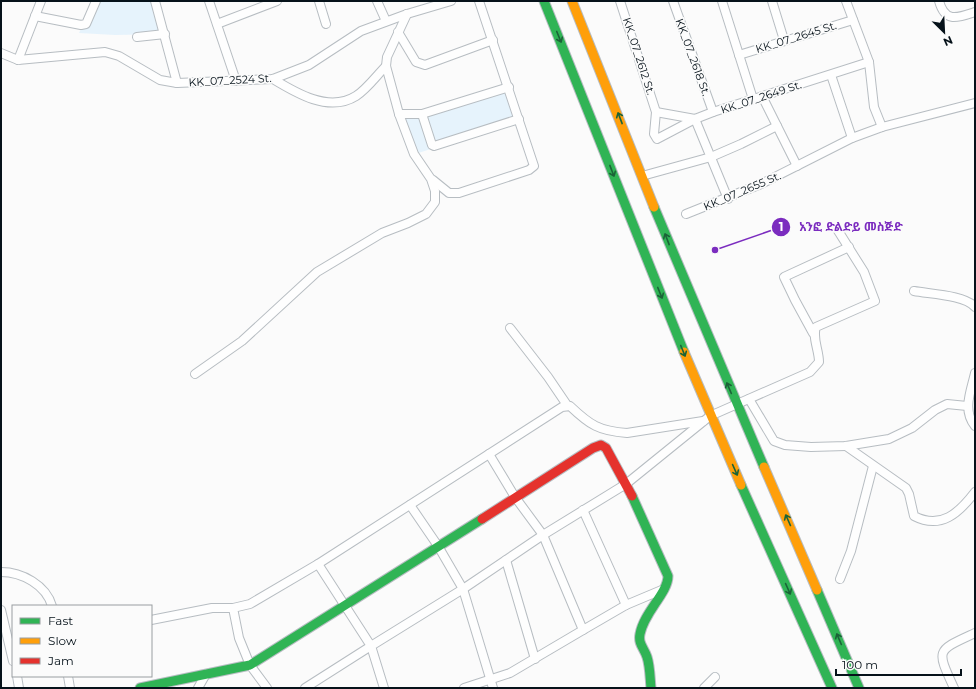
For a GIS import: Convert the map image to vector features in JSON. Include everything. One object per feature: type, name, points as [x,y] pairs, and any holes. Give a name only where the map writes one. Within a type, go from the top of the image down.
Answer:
[{"type":"main road","points":[[544,1],[669,315],[707,418],[832,688]]},
{"type":"main road","points":[[572,1],[700,319],[859,688]]},
{"type":"main road","points":[[140,688],[250,665],[346,606],[515,497],[601,445],[606,448],[626,484],[668,576],[668,584],[646,615],[640,633],[639,642],[647,657],[651,688]]},
{"type":"street","points":[[18,60],[41,1]]},
{"type":"street","points":[[35,16],[81,25],[86,24],[96,1]]},
{"type":"street","points":[[155,1],[177,83]]},
{"type":"street","points":[[209,1],[236,81]]},
{"type":"street","points":[[217,24],[262,4],[277,1]]},
{"type":"street","points":[[319,1],[326,24]]},
{"type":"street","points":[[376,1],[386,21]]},
{"type":"street","name":"KK_07_2524 St.","points":[[1,53],[18,60],[105,52],[119,56],[160,80],[177,83],[273,79],[310,65],[361,30],[451,1]]},
{"type":"street","points":[[431,179],[449,194],[459,193],[528,170],[534,166],[494,40],[479,1]]},
{"type":"street","name":"KK_07_2612 St.","points":[[620,1],[656,112],[654,134],[656,138]]},
{"type":"street","name":"KK_07_2618 St.","points":[[673,1],[713,112]]},
{"type":"street","points":[[722,1],[739,55],[758,97],[777,126],[797,166]]},
{"type":"street","points":[[772,1],[784,40]]},
{"type":"street","points":[[846,1],[869,62],[874,107],[882,127]]},
{"type":"street","points":[[939,1],[946,16],[954,18],[975,12]]},
{"type":"street","points":[[196,374],[242,341],[317,272],[382,233],[426,214],[435,202],[435,191],[431,179],[414,154],[399,114],[386,66],[387,57],[407,14]]},
{"type":"street","name":"KK_07_2645 St.","points":[[739,55],[853,20]]},
{"type":"street","points":[[398,32],[416,62],[425,65],[494,40]]},
{"type":"street","points":[[137,37],[165,34]]},
{"type":"street","name":"KK_07_2649 St.","points":[[656,138],[660,139],[695,119],[713,112],[869,62]]},
{"type":"street","points":[[273,79],[295,93],[317,101],[346,101],[357,96],[386,66]]},
{"type":"street","points":[[831,75],[852,138]]},
{"type":"street","points":[[399,114],[422,114],[509,87]]},
{"type":"street","name":"KK_07_2655 St.","points":[[686,214],[728,198],[797,166],[852,138],[882,127],[975,103]]},
{"type":"street","points":[[656,112],[695,119],[728,198]]},
{"type":"street","points":[[422,114],[432,145],[434,146],[519,119]]},
{"type":"street","points":[[642,176],[711,157],[777,126]]},
{"type":"street","points":[[813,334],[819,324],[875,301],[864,272],[837,229]]},
{"type":"street","points":[[308,687],[463,589],[543,535],[626,484],[707,418],[736,404],[799,379],[810,372],[819,362],[819,352],[813,334],[784,277],[849,247]]},
{"type":"street","points":[[914,291],[953,297],[971,302],[975,307]]},
{"type":"street","points":[[510,328],[548,377],[567,405],[598,428],[614,432],[627,433],[707,418]]},
{"type":"street","points":[[975,373],[967,406],[972,414],[975,426]]},
{"type":"street","points":[[749,399],[774,441],[778,444],[811,447],[846,446],[889,439],[912,428],[935,410],[947,404],[967,406]]},
{"type":"street","points":[[152,620],[212,608],[233,608],[250,604],[318,564],[567,405]]},
{"type":"street","points":[[846,446],[906,488],[909,494],[911,509],[914,516],[930,523],[943,520],[955,513],[975,494]]},
{"type":"street","points":[[489,454],[515,497],[543,535],[583,630]]},
{"type":"street","points":[[840,579],[850,551],[873,466]]},
{"type":"street","points":[[410,505],[438,546],[463,589],[492,684]]},
{"type":"street","points":[[584,510],[626,605]]},
{"type":"street","points":[[506,560],[536,660]]},
{"type":"street","points":[[318,564],[371,646],[384,688]]},
{"type":"street","points":[[1,572],[14,572],[28,578],[42,589],[51,605]]},
{"type":"street","points":[[464,688],[492,684],[536,660],[626,605],[664,589]]},
{"type":"street","points":[[233,608],[239,638],[250,665],[267,688]]},
{"type":"street","points":[[1,610],[12,657]]},
{"type":"street","points":[[954,688],[941,660],[942,652],[948,645],[975,633]]},
{"type":"street","points":[[198,688],[206,674]]},
{"type":"street","points":[[17,677],[19,688]]},
{"type":"street","points":[[68,677],[70,688]]},
{"type":"street","points":[[704,688],[715,677]]},
{"type":"shaded area","points":[[94,1],[155,1],[165,34],[115,35],[79,33]]},
{"type":"shaded area","points":[[509,87],[519,121],[412,155],[401,120]]},
{"type":"traffic: fast","points":[[544,1],[684,352]]},
{"type":"traffic: fast","points":[[654,207],[764,467]]},
{"type":"traffic: fast","points":[[741,485],[832,688]]},
{"type":"traffic: fast","points":[[632,496],[668,576],[664,589],[646,618],[640,634],[641,643],[648,661],[651,688]]},
{"type":"traffic: fast","points":[[140,688],[250,665],[482,519]]},
{"type":"traffic: fast","points":[[817,590],[859,688]]},
{"type":"traffic: slow","points":[[572,1],[654,207]]},
{"type":"traffic: slow","points":[[684,352],[741,485]]},
{"type":"traffic: slow","points":[[764,467],[817,590]]},
{"type":"traffic: jam","points":[[482,519],[593,448],[601,445],[606,448],[632,496]]},
{"type":"place","name":"አንፎ ድልድይ መስጅድ","points":[[715,250]]}]
